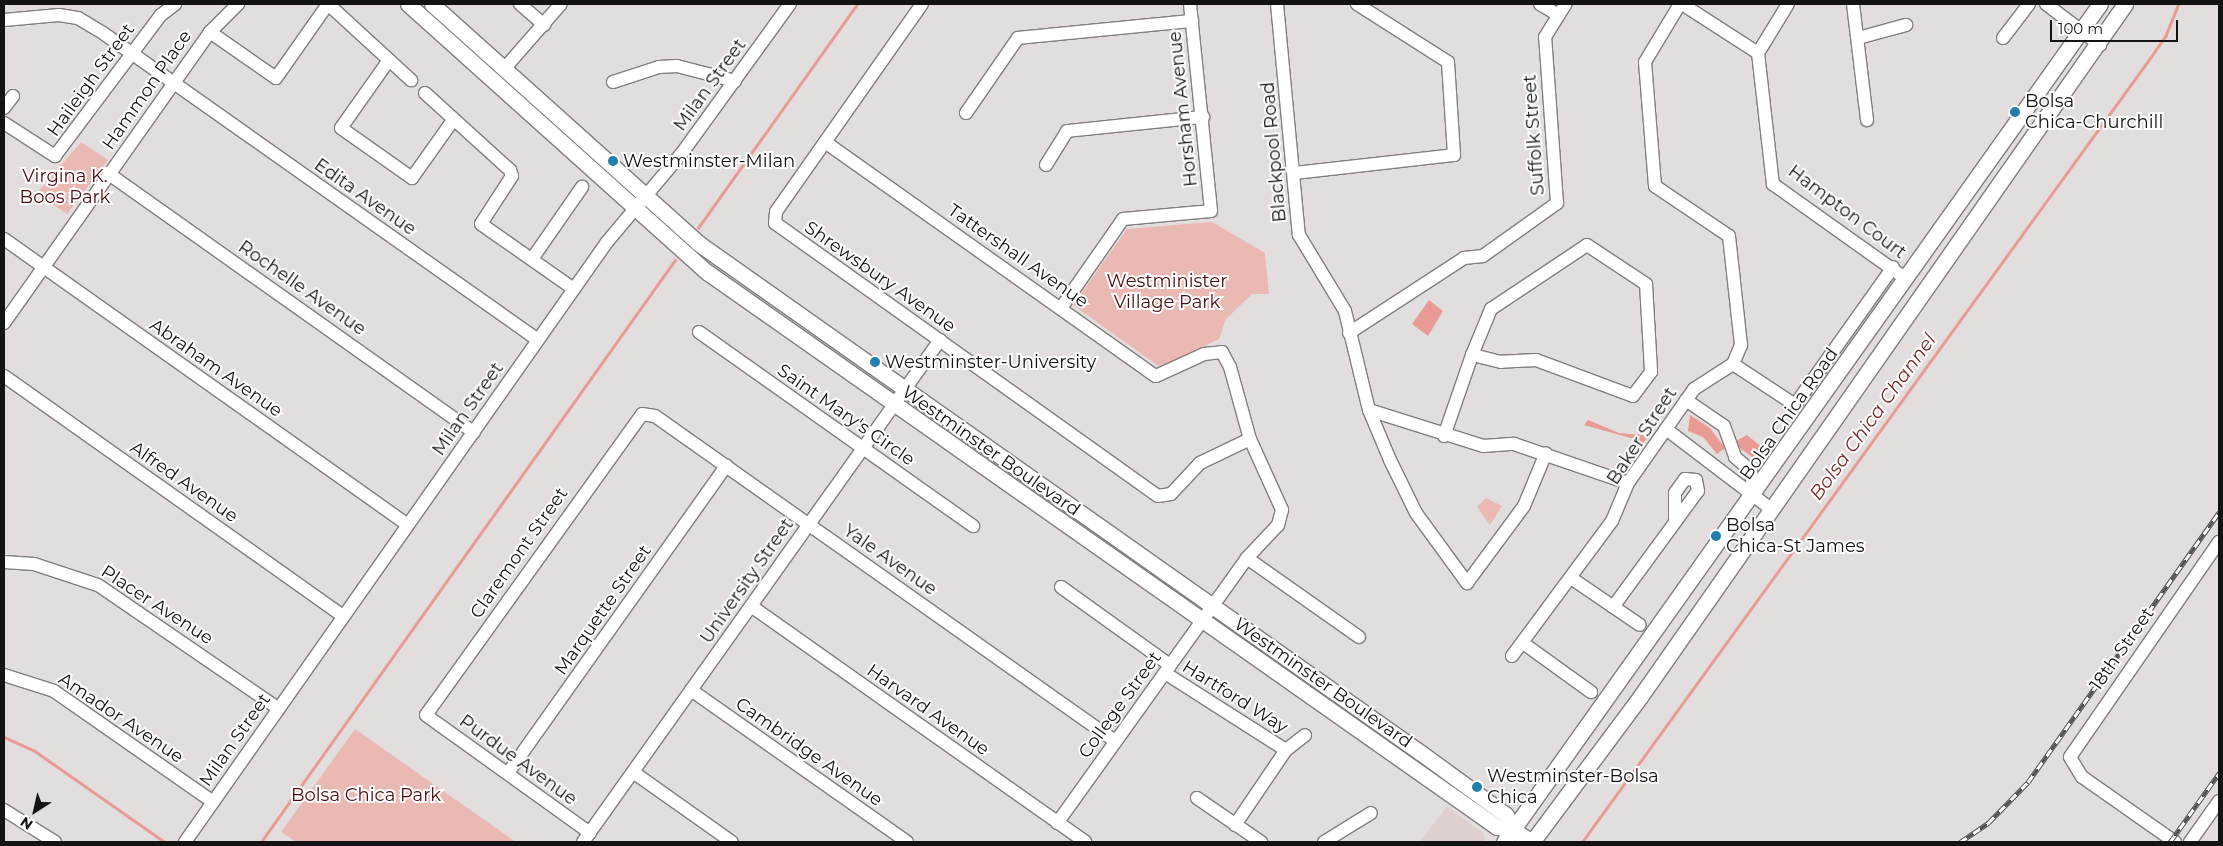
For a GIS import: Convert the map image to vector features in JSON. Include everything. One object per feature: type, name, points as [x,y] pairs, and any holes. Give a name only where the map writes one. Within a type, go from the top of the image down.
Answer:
[{"type":"main road","name":"Westminster Boulevard","points":[[408,4],[707,272],[1201,622],[1497,827],[1513,830],[1532,842]]},
{"type":"main road","name":"Westminster Boulevard","points":[[432,4],[698,243],[904,391],[1506,815],[1513,830]]},
{"type":"main road","name":"Bolsa Chica Road","points":[[1504,842],[1754,497],[1906,278],[2083,32],[2100,4]]},
{"type":"main road","points":[[1532,842],[1640,698],[1913,306],[2100,45],[2125,4]]},
{"type":"main road","points":[[1913,306],[1906,278],[1922,281],[1937,260],[1946,260]]},
{"type":"street","name":"Haileigh Street","points":[[4,123],[56,156],[161,15],[175,4]]},
{"type":"street","name":"Hammon Place","points":[[4,323],[210,32],[238,4]]},
{"type":"street","points":[[210,32],[276,78],[328,4],[411,80]]},
{"type":"street","points":[[520,4],[544,26]]},
{"type":"street","points":[[504,69],[544,26],[561,4]]},
{"type":"street","name":"Milan Street","points":[[185,842],[574,289],[735,81],[790,4]]},
{"type":"street","points":[[825,142],[922,4]]},
{"type":"street","name":"Horsham Avenue","points":[[1061,308],[1123,219],[1211,211],[1190,4]]},
{"type":"street","name":"Blackpool Road","points":[[1277,4],[1299,235],[1345,311],[1369,410],[1416,513],[1469,584],[1524,506],[1546,453]]},
{"type":"street","points":[[1294,173],[1454,155],[1448,62],[1357,4]]},
{"type":"street","points":[[1540,4],[1558,15]]},
{"type":"street","name":"Suffolk Street","points":[[1349,333],[1464,258],[1483,256],[1557,203],[1545,37],[1566,4]]},
{"type":"street","points":[[1788,4],[1758,53],[1681,4],[1645,62],[1656,186],[1729,236],[1741,345],[1734,364],[1793,406],[1893,267]]},
{"type":"street","points":[[1853,4],[1867,120]]},
{"type":"street","points":[[2003,38],[2029,4]]},
{"type":"street","points":[[2046,4],[2100,45]]},
{"type":"street","name":"Edita Avenue","points":[[4,20],[59,15],[78,18],[538,340]]},
{"type":"street","points":[[966,113],[1018,38],[1192,21]]},
{"type":"street","points":[[1858,38],[1906,25]]},
{"type":"street","name":"Hampton Court","points":[[1758,53],[1773,184],[1906,278]]},
{"type":"street","points":[[389,60],[341,128],[412,178],[454,119]]},
{"type":"street","points":[[614,82],[660,66],[677,66],[735,81]]},
{"type":"street","points":[[425,92],[512,176],[481,224],[574,289]]},
{"type":"street","points":[[4,108],[13,96]]},
{"type":"street","points":[[1046,165],[1067,131],[1202,117]]},
{"type":"street","name":"Shrewsbury Avenue","points":[[825,142],[774,218],[778,227],[1158,496],[1167,497],[1200,463],[1250,439]]},
{"type":"street","name":"Tattershall Avenue","points":[[825,142],[1158,376],[1204,354],[1222,352],[1230,367],[1250,439]]},
{"type":"street","name":"Rochelle Avenue","points":[[109,174],[474,432]]},
{"type":"street","points":[[532,259],[582,187]]},
{"type":"street","name":"Abraham Avenue","points":[[4,239],[408,525]]},
{"type":"street","points":[[1444,436],[1472,355],[1491,309],[1587,245],[1646,284],[1651,372],[1633,396],[1536,360],[1501,362],[1472,355]]},
{"type":"street","name":"Saint Mary's Circle","points":[[699,332],[973,526]]},
{"type":"street","name":"University Street","points":[[587,837],[940,340]]},
{"type":"street","name":"Baker Street","points":[[1512,656],[1612,521],[1628,482],[1694,389],[1734,364]]},
{"type":"street","name":"Alfred Avenue","points":[[4,376],[343,616]]},
{"type":"street","points":[[1686,400],[1724,426],[1735,457],[1751,471],[1754,497]]},
{"type":"street","points":[[1369,410],[1444,436],[1483,446],[1514,444],[1546,453],[1628,482]]},
{"type":"street","name":"Yale Avenue","points":[[642,414],[656,416],[1115,741]]},
{"type":"street","name":"Claremont Street","points":[[426,715],[642,414]]},
{"type":"street","points":[[1666,429],[1703,452],[1754,497],[1771,509]]},
{"type":"street","name":"College Street","points":[[1057,823],[1211,607],[1247,558],[1283,515],[1250,439]]},
{"type":"street","name":"Marquette Street","points":[[508,773],[726,466]]},
{"type":"street","points":[[1613,607],[1675,518]]},
{"type":"street","name":"18th Street","points":[[2174,842],[2082,777],[2070,763],[2072,750],[2219,542]]},
{"type":"street","points":[[1247,558],[1359,637]]},
{"type":"street","name":"Placer Avenue","points":[[4,562],[34,564],[98,586],[279,708]]},
{"type":"street","points":[[1571,578],[1640,626]]},
{"type":"street","name":"Hartford Way","points":[[1061,586],[1167,669],[1286,750]]},
{"type":"street","name":"Harvard Avenue","points":[[751,606],[1085,842]]},
{"type":"street","points":[[1523,643],[1591,692]]},
{"type":"street","name":"Amador Avenue","points":[[4,675],[54,691],[213,802]]},
{"type":"street","name":"Cambridge Avenue","points":[[691,690],[907,842]]},
{"type":"street","name":"Purdue Avenue","points":[[426,715],[508,773],[587,837]]},
{"type":"street","points":[[1235,825],[1286,750],[1305,735]]},
{"type":"street","points":[[633,772],[732,842]]},
{"type":"street","points":[[1197,798],[1261,842]]},
{"type":"street","points":[[2190,842],[2219,801]]},
{"type":"street","points":[[4,810],[55,842]]},
{"type":"street","points":[[1324,842],[1372,813]]},
{"type":"shaded area","points":[[1429,300],[1443,311],[1428,336],[1412,324]]},
{"type":"shaded area","points":[[1690,415],[1710,428],[1725,448],[1717,454],[1703,437],[1688,431]]},
{"type":"shaded area","points":[[1588,420],[1619,433],[1643,435],[1647,439],[1636,449],[1638,440],[1584,425]]},
{"type":"shaded area","points":[[1747,435],[1764,449],[1755,459],[1737,446],[1736,441]]},
{"type":"shaded area","points":[[1447,806],[1484,834],[1485,842],[1420,842]]},
{"type":"green space","name":"Virgina K. Boos Park","points":[[81,142],[108,160],[67,214],[37,193]]},
{"type":"green space","name":"Westminister Village Park","points":[[1212,222],[1265,253],[1269,294],[1252,294],[1226,319],[1219,339],[1160,367],[1073,305],[1127,229]]},
{"type":"green space","points":[[1486,498],[1502,506],[1490,525],[1477,507]]},
{"type":"green space","name":"Bolsa Chica Park","points":[[355,729],[516,842],[296,842],[281,832]]},
{"type":"waterway","points":[[698,228],[857,4]]},
{"type":"waterway","name":"Bolsa Chica Channel","points":[[1582,842],[2148,61],[2165,37],[2178,4]]},
{"type":"waterway","points":[[261,842],[675,260]]},
{"type":"waterway","points":[[4,737],[35,751],[165,842]]},
{"type":"railway","points":[[1960,842],[1988,823],[2028,782],[2219,512]]},
{"type":"railway","points":[[2170,842],[2219,773]]},
{"type":"place","name":"Bolsa Chica-Churchill","points":[[2015,112]]},
{"type":"place","name":"Westminster-Milan","points":[[613,161]]},
{"type":"place","name":"Westminster-University","points":[[875,362]]},
{"type":"place","name":"Bolsa Chica-St James","points":[[1716,536]]},
{"type":"place","name":"Westminster-Bolsa Chica","points":[[1477,787]]}]
